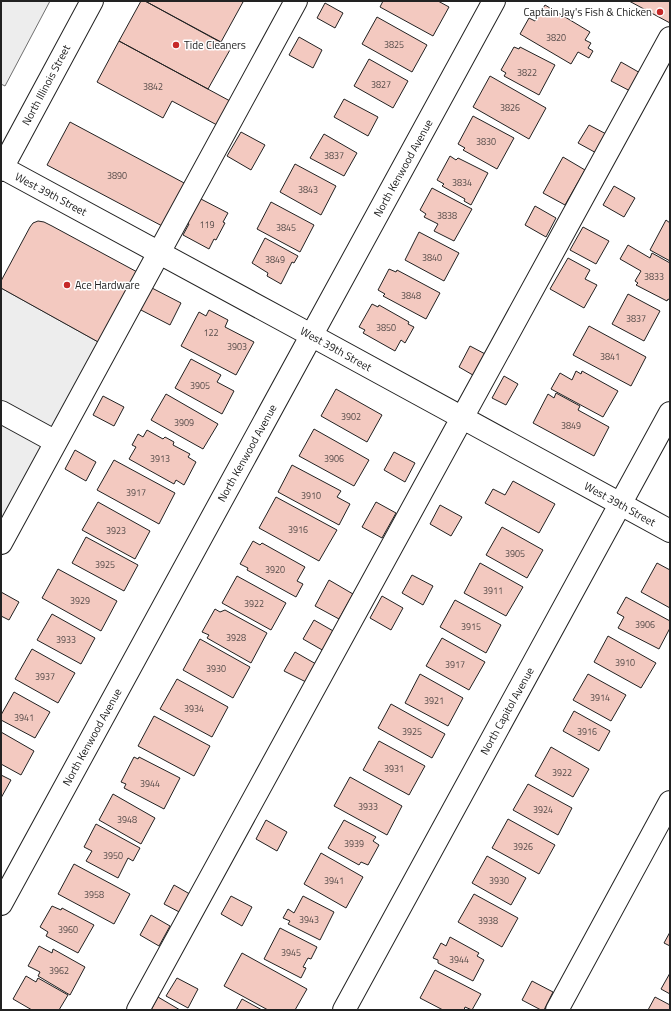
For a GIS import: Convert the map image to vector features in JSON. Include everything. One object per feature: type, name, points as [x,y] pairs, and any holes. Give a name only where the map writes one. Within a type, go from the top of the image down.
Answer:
[{"type":"street","name":"North Illinois Street","points":[[1,168],[92,1]]},
{"type":"street","points":[[1,543],[296,1]]},
{"type":"street","name":"North Kenwood Avenue","points":[[1,904],[494,1]]},
{"type":"street","points":[[138,1010],[670,38]]},
{"type":"street","name":"West 39th Street","points":[[1,168],[312,335],[670,531]]},
{"type":"street","points":[[1,412],[56,442]]},
{"type":"street","name":"North Capitol Avenue","points":[[344,1010],[670,413]]},
{"type":"street","points":[[557,1010],[670,802]]},
{"type":"shaded area","points":[[1,1],[50,1],[5,86],[1,84]]},
{"type":"shaded area","points":[[1,288],[100,343],[1,525]]},
{"type":"building","name":"Tide Cleaners","points":[[141,1],[145,1],[231,48],[208,89],[119,41]]},
{"type":"building","points":[[145,1],[240,1],[243,2],[221,42]]},
{"type":"building","points":[[383,1],[438,1],[449,7],[433,36],[380,7]]},
{"type":"building","name":"Captain Jay's Fish & Chicken","points":[[629,1],[670,1],[670,23]]},
{"type":"building","points":[[325,3],[343,13],[335,28],[317,18]]},
{"type":"building","points":[[545,5],[590,32],[585,40],[591,43],[588,48],[593,51],[589,58],[578,52],[571,64],[520,34],[529,18],[535,21]]},
{"type":"building","points":[[377,17],[427,45],[412,72],[362,44]]},
{"type":"building","points":[[299,37],[322,50],[313,68],[289,55]]},
{"type":"building","points":[[119,41],[230,101],[217,125],[172,101],[163,118],[97,82]]},
{"type":"building","points":[[514,47],[519,49],[520,47],[555,65],[539,95],[504,76],[506,73],[501,70]]},
{"type":"building","points":[[369,59],[408,81],[393,108],[354,86]]},
{"type":"building","points":[[621,62],[642,74],[632,92],[611,81]]},
{"type":"building","points":[[490,76],[546,108],[529,139],[473,107]]},
{"type":"building","points":[[344,99],[378,117],[368,136],[334,117]]},
{"type":"building","points":[[473,116],[514,138],[497,169],[463,150],[465,148],[458,144]]},
{"type":"building","points":[[70,122],[186,184],[164,227],[47,165]]},
{"type":"building","points":[[589,125],[610,136],[600,155],[578,143]]},
{"type":"building","points":[[241,132],[265,145],[251,170],[227,156]]},
{"type":"building","points":[[324,134],[357,153],[344,176],[310,158]]},
{"type":"building","points":[[450,156],[456,160],[458,158],[488,173],[471,205],[464,201],[465,199],[442,186],[444,184],[437,180]]},
{"type":"building","points":[[563,157],[585,170],[565,205],[543,193]]},
{"type":"building","points":[[295,164],[336,186],[321,215],[280,192]]},
{"type":"building","points":[[614,186],[635,198],[624,217],[603,205]]},
{"type":"building","points":[[432,188],[472,209],[454,241],[434,231],[438,224],[424,217],[426,214],[420,210]]},
{"type":"building","points":[[199,198],[228,213],[223,222],[225,223],[216,240],[214,239],[209,249],[183,235],[189,224],[186,222]]},
{"type":"building","points":[[271,202],[314,225],[300,252],[257,229]]},
{"type":"building","points":[[535,206],[556,218],[546,237],[525,225]]},
{"type":"building","points":[[666,220],[670,223],[670,261],[650,250]]},
{"type":"building","name":"Ace Hardware","points":[[38,221],[52,226],[139,273],[100,343],[1,288],[1,281],[30,227],[33,223]]},
{"type":"building","points":[[583,227],[609,241],[596,264],[570,250]]},
{"type":"building","points":[[419,232],[459,253],[444,281],[405,260]]},
{"type":"building","points":[[265,238],[298,256],[294,263],[292,262],[281,284],[267,276],[268,273],[252,263]]},
{"type":"building","points":[[628,245],[650,258],[652,253],[670,263],[670,300],[668,299],[667,301],[636,285],[638,283],[635,281],[641,271],[620,259]]},
{"type":"building","points":[[568,258],[590,270],[585,279],[597,285],[584,308],[550,289]]},
{"type":"building","points":[[389,269],[396,272],[397,270],[440,293],[426,319],[383,296],[385,294],[378,290]]},
{"type":"building","points":[[150,287],[181,303],[170,325],[139,309]]},
{"type":"building","points":[[628,294],[660,311],[644,341],[612,324]]},
{"type":"building","points":[[372,304],[378,307],[379,305],[409,322],[408,324],[414,327],[405,343],[401,340],[395,351],[363,333],[365,330],[359,327]]},
{"type":"building","points":[[209,310],[228,320],[225,327],[254,342],[236,375],[181,346],[199,312],[206,316]]},
{"type":"building","points":[[589,326],[646,357],[631,386],[573,355]]},
{"type":"building","points":[[470,346],[489,356],[478,378],[459,367]]},
{"type":"building","points":[[191,359],[221,375],[217,382],[234,391],[222,414],[175,388]]},
{"type":"building","points":[[576,371],[581,374],[582,371],[618,391],[603,417],[551,389],[560,373],[572,380]]},
{"type":"building","points":[[504,376],[518,384],[506,405],[492,398]]},
{"type":"building","points":[[336,389],[382,415],[367,442],[321,416]]},
{"type":"building","points":[[556,393],[580,406],[578,410],[609,427],[594,456],[533,423],[548,394],[554,398]]},
{"type":"building","points":[[166,394],[218,424],[203,449],[151,420]]},
{"type":"building","points":[[103,396],[124,407],[114,426],[93,415]]},
{"type":"building","points":[[314,429],[369,460],[354,486],[299,456]]},
{"type":"building","points":[[147,430],[163,439],[165,437],[174,442],[173,445],[190,454],[188,457],[196,462],[184,485],[176,480],[174,484],[129,459],[136,447],[132,445],[138,434],[143,437]]},
{"type":"building","points":[[75,450],[96,462],[86,481],[65,469]]},
{"type":"building","points":[[394,452],[415,463],[405,482],[384,470]]},
{"type":"building","points":[[114,460],[175,493],[159,524],[97,490]]},
{"type":"building","points":[[292,465],[341,491],[337,497],[350,504],[339,525],[278,492]]},
{"type":"building","points":[[513,481],[555,504],[539,533],[485,503],[493,489],[505,495]]},
{"type":"building","points":[[276,497],[337,530],[319,561],[259,528]]},
{"type":"building","points":[[98,502],[150,531],[135,559],[82,530]]},
{"type":"building","points":[[376,502],[396,513],[382,538],[362,527]]},
{"type":"building","points":[[440,505],[462,517],[451,536],[430,524]]},
{"type":"building","points":[[502,527],[543,550],[527,578],[486,555]]},
{"type":"building","points":[[86,537],[138,565],[124,591],[72,563]]},
{"type":"building","points":[[253,541],[260,545],[262,543],[305,567],[297,581],[303,584],[296,597],[247,570],[248,568],[240,564]]},
{"type":"building","points":[[480,563],[523,587],[506,616],[464,593]]},
{"type":"building","points":[[657,563],[670,570],[670,608],[641,592]]},
{"type":"building","points":[[58,569],[117,601],[101,631],[42,598]]},
{"type":"building","points":[[412,575],[433,586],[423,605],[402,593]]},
{"type":"building","points":[[237,576],[286,603],[271,630],[222,603]]},
{"type":"building","points":[[329,580],[353,594],[339,619],[315,606]]},
{"type":"building","points":[[1,592],[19,602],[9,620],[1,616]]},
{"type":"building","points":[[382,596],[403,608],[391,630],[370,618]]},
{"type":"building","points":[[626,597],[670,621],[670,628],[659,649],[618,628],[624,617],[617,613]]},
{"type":"building","points":[[455,600],[501,625],[486,653],[440,627]]},
{"type":"building","points":[[215,609],[220,612],[225,610],[267,633],[251,663],[207,638],[209,635],[202,632]]},
{"type":"building","points":[[52,614],[95,638],[81,664],[37,640]]},
{"type":"building","points":[[314,620],[335,632],[324,651],[303,639]]},
{"type":"building","points":[[608,636],[656,663],[641,688],[594,662]]},
{"type":"building","points":[[442,638],[485,662],[469,690],[426,666]]},
{"type":"building","points":[[200,639],[250,667],[233,698],[183,670]]},
{"type":"building","points":[[32,649],[75,673],[58,703],[15,679]]},
{"type":"building","points":[[295,652],[316,664],[306,682],[284,671]]},
{"type":"building","points":[[420,674],[463,698],[448,726],[405,703]]},
{"type":"building","points":[[588,674],[626,695],[611,721],[573,700]]},
{"type":"building","points":[[177,679],[228,707],[212,737],[160,709]]},
{"type":"building","points":[[14,692],[50,712],[35,738],[1,720],[1,715]]},
{"type":"building","points":[[391,704],[445,734],[432,758],[378,728]]},
{"type":"building","points":[[574,711],[610,731],[599,751],[563,731]]},
{"type":"building","points":[[154,716],[210,746],[194,776],[138,746]]},
{"type":"building","points":[[1,732],[34,751],[21,775],[1,764]]},
{"type":"building","points":[[379,741],[425,766],[409,795],[363,770]]},
{"type":"building","points":[[551,747],[589,769],[573,797],[535,776]]},
{"type":"building","points":[[134,757],[138,759],[139,757],[180,778],[164,809],[124,788],[126,784],[121,782]]},
{"type":"building","points":[[1,775],[11,780],[1,798]]},
{"type":"building","points":[[350,777],[402,806],[387,835],[334,806]]},
{"type":"building","points":[[528,784],[572,808],[558,835],[513,810]]},
{"type":"building","points":[[113,794],[155,818],[141,844],[99,820]]},
{"type":"building","points":[[508,819],[555,845],[539,874],[492,848]]},
{"type":"building","points":[[266,820],[287,832],[277,851],[256,839]]},
{"type":"building","points":[[344,820],[376,837],[373,841],[379,845],[368,865],[361,862],[359,865],[328,848]]},
{"type":"building","points":[[96,824],[140,848],[133,861],[128,858],[118,878],[86,861],[92,851],[84,847]]},
{"type":"building","points":[[321,853],[363,877],[346,908],[304,884]]},
{"type":"building","points":[[487,856],[526,878],[511,905],[472,883]]},
{"type":"building","points":[[74,864],[130,894],[114,924],[58,894]]},
{"type":"building","points":[[174,885],[195,897],[185,915],[164,904]]},
{"type":"building","points":[[474,894],[518,918],[502,947],[458,922]]},
{"type":"building","points":[[231,896],[252,907],[242,926],[221,914]]},
{"type":"building","points":[[303,896],[334,912],[320,940],[288,924],[290,921],[283,918],[288,909],[294,913]]},
{"type":"building","points":[[52,906],[61,910],[62,908],[94,925],[78,953],[46,936],[48,932],[40,927]]},
{"type":"building","points":[[151,915],[170,926],[159,946],[140,935]]},
{"type":"building","points":[[280,928],[317,947],[311,959],[308,958],[303,967],[306,968],[301,978],[264,959]]},
{"type":"building","points":[[670,932],[670,946],[664,943]]},
{"type":"building","points":[[450,937],[479,953],[477,956],[484,960],[473,981],[438,963],[438,960],[433,958],[441,943],[446,946]]},
{"type":"building","points":[[39,946],[52,953],[53,949],[85,967],[70,995],[38,976],[40,972],[28,966]]},
{"type":"building","points":[[242,953],[307,989],[295,1010],[268,1010],[224,986]]},
{"type":"building","points":[[435,970],[481,994],[472,1010],[465,1007],[464,1010],[443,1010],[420,998]]},
{"type":"building","points":[[670,973],[670,994],[661,989]]},
{"type":"building","points":[[26,976],[36,982],[38,978],[68,995],[59,1010],[32,1010],[13,999]]},
{"type":"building","points":[[177,978],[198,989],[188,1008],[166,996]]},
{"type":"building","points":[[532,981],[553,992],[544,1010],[541,1010],[522,1000]]},
{"type":"building","points":[[158,997],[180,1010],[151,1010]]},
{"type":"building","points":[[655,997],[670,1005],[670,1010],[648,1010]]},
{"type":"building","points":[[242,999],[262,1010],[236,1010]]},
{"type":"place","name":"Captain Jay's Fish & Chicken","points":[[660,12]]},
{"type":"place","name":"Tide Cleaners","points":[[176,45]]},
{"type":"place","name":"Ace Hardware","points":[[67,285]]}]
